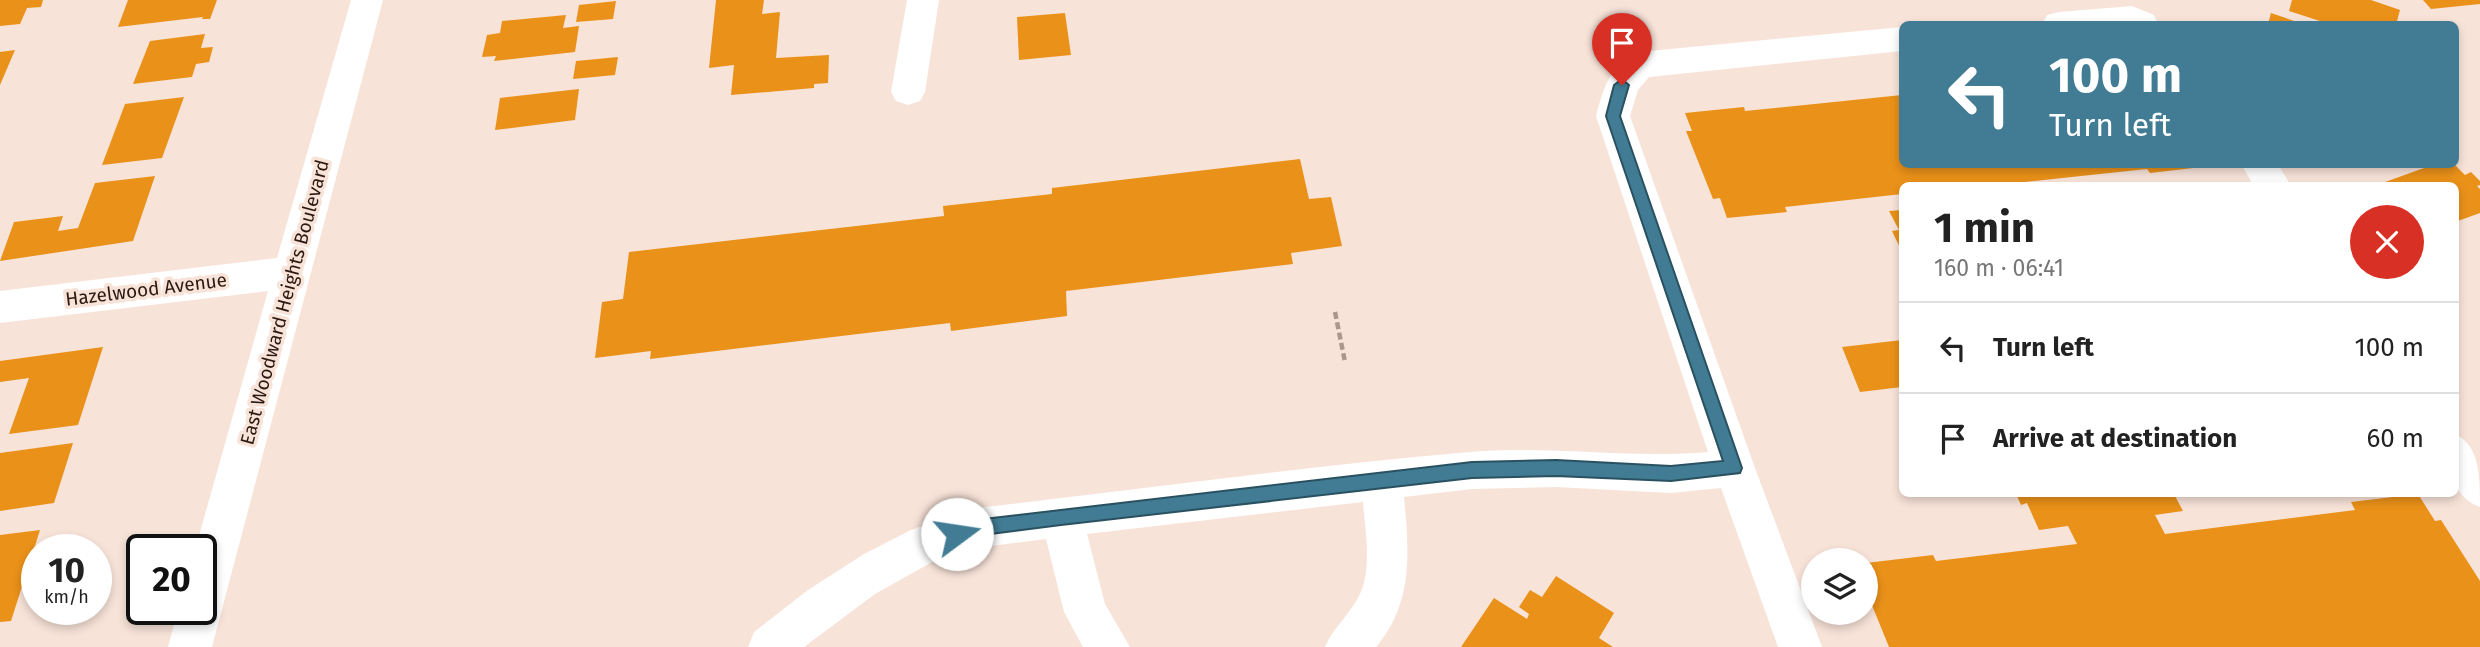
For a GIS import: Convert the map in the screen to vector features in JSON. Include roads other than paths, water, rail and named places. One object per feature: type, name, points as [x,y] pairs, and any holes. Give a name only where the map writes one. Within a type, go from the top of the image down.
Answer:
[{"type":"street","name":"East Woodward Heights Boulevard","points":[[217,546],[367,0]]},
{"type":"street","points":[[908,92],[923,0]]},
{"type":"street","points":[[2096,21],[2132,18],[2138,21]]},
{"type":"street","points":[[1800,647],[1734,468],[1613,116],[1622,85],[1639,65],[1899,39]]},
{"type":"street","name":"Hazelwood Avenue","points":[[0,307],[293,272]]},
{"type":"street","points":[[2459,458],[2480,488]]},
{"type":"street","points":[[770,647],[797,624],[868,574],[921,546],[975,528],[1382,480],[1516,468],[1671,474],[1734,468]]},
{"type":"street","points":[[1347,647],[1364,630],[1381,602],[1390,568],[1382,480]]},
{"type":"street","points":[[1061,517],[1086,612],[1108,647]]},
{"type":"street","points":[[190,647],[196,625]]}]
